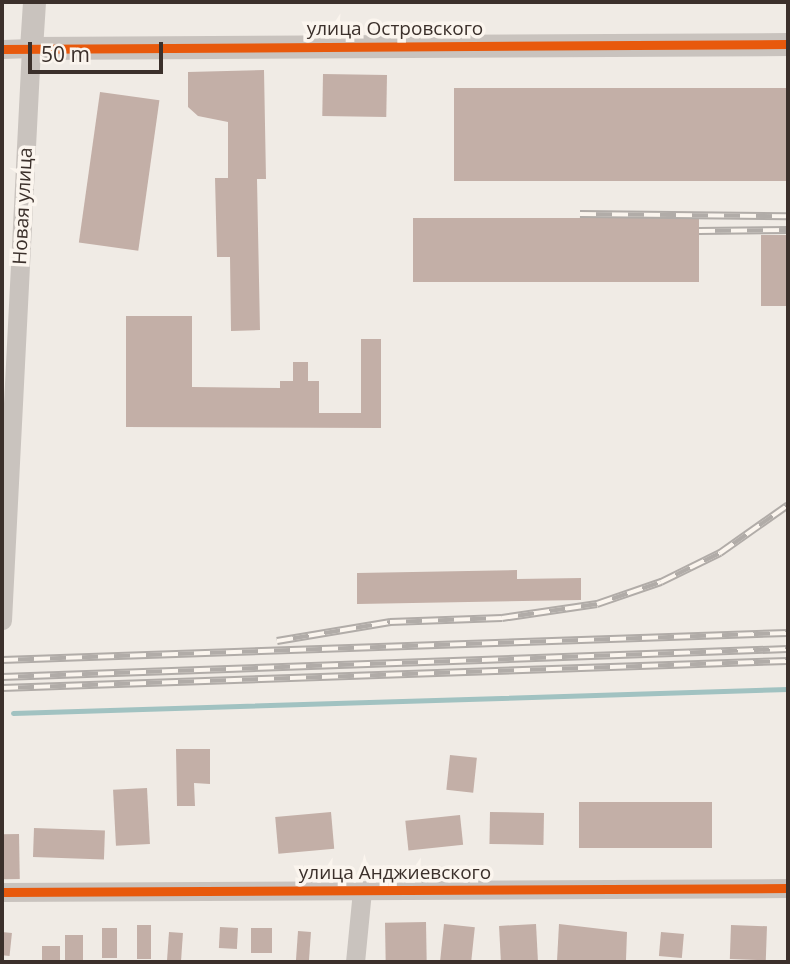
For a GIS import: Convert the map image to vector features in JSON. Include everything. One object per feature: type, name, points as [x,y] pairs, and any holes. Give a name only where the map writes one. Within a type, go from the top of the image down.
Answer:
[{"type":"street","name":"Новая улица","points":[[2,620],[34,2]]},
{"type":"street","name":"улица Островского","points":[[2,49],[788,44]]},
{"type":"street","name":"улица Анджиевского","points":[[2,892],[788,888]]},
{"type":"street","points":[[355,962],[362,891]]},
{"type":"building","points":[[264,70],[266,179],[257,179],[260,330],[231,331],[230,257],[217,257],[215,178],[228,178],[228,122],[198,116],[188,107],[188,72]]},
{"type":"building","points":[[323,74],[387,75],[386,117],[322,116]]},
{"type":"building","points":[[454,88],[788,88],[788,181],[454,181]]},
{"type":"building","points":[[100,92],[159,100],[138,251],[79,243]]},
{"type":"building","points":[[413,218],[699,218],[699,282],[413,282]]},
{"type":"building","points":[[761,235],[788,235],[788,306],[761,306]]},
{"type":"building","points":[[126,316],[192,316],[192,387],[280,388],[280,381],[293,381],[293,362],[308,362],[308,381],[319,381],[319,413],[361,413],[361,339],[381,339],[381,428],[126,427]]},
{"type":"building","points":[[517,570],[517,579],[581,578],[581,600],[357,604],[357,573]]},
{"type":"building","points":[[176,749],[210,749],[210,784],[194,783],[195,806],[177,806]]},
{"type":"building","points":[[450,755],[477,758],[473,793],[446,790]]},
{"type":"building","points":[[147,788],[150,844],[116,846],[113,790]]},
{"type":"building","points":[[579,802],[712,802],[712,848],[579,848]]},
{"type":"building","points":[[331,812],[334,849],[278,854],[275,817]]},
{"type":"building","points":[[490,812],[544,813],[543,845],[489,844]]},
{"type":"building","points":[[460,815],[463,845],[408,851],[405,821]]},
{"type":"building","points":[[34,828],[105,830],[104,859],[33,857]]},
{"type":"building","points":[[2,834],[19,834],[20,879],[3,879]]},
{"type":"building","points":[[426,922],[427,962],[386,962],[385,923]]},
{"type":"building","points":[[444,924],[475,927],[471,962],[440,962]]},
{"type":"building","points":[[536,924],[538,962],[501,962],[499,926]]},
{"type":"building","points":[[559,924],[627,932],[626,960],[557,961]]},
{"type":"building","points":[[137,925],[151,925],[151,959],[137,959]]},
{"type":"building","points":[[731,925],[767,926],[766,960],[730,959]]},
{"type":"building","points":[[220,927],[238,928],[237,949],[219,948]]},
{"type":"building","points":[[102,928],[117,928],[117,958],[102,958]]},
{"type":"building","points":[[251,928],[272,928],[272,953],[251,953]]},
{"type":"building","points":[[298,931],[311,932],[309,961],[296,960]]},
{"type":"building","points":[[2,932],[12,933],[10,956],[2,955]]},
{"type":"building","points":[[169,932],[183,933],[181,962],[167,962]]},
{"type":"building","points":[[661,932],[684,934],[682,958],[659,956]]},
{"type":"building","points":[[65,935],[83,935],[83,960],[65,960]]},
{"type":"building","points":[[42,946],[60,946],[60,962],[42,962]]},
{"type":"waterway","points":[[13,713],[788,689]]},
{"type":"railway","points":[[580,214],[788,216]]},
{"type":"railway","points":[[699,231],[788,230]]},
{"type":"railway","points":[[277,641],[390,622],[502,618],[597,604],[661,582],[720,553],[788,505]]},
{"type":"railway","points":[[2,660],[788,633]]},
{"type":"railway","points":[[2,677],[788,649]]},
{"type":"railway","points":[[2,688],[788,661]]},
{"type":"cycle path","points":[[2,49],[788,44]]},
{"type":"cycle path","points":[[2,892],[788,888]]}]
